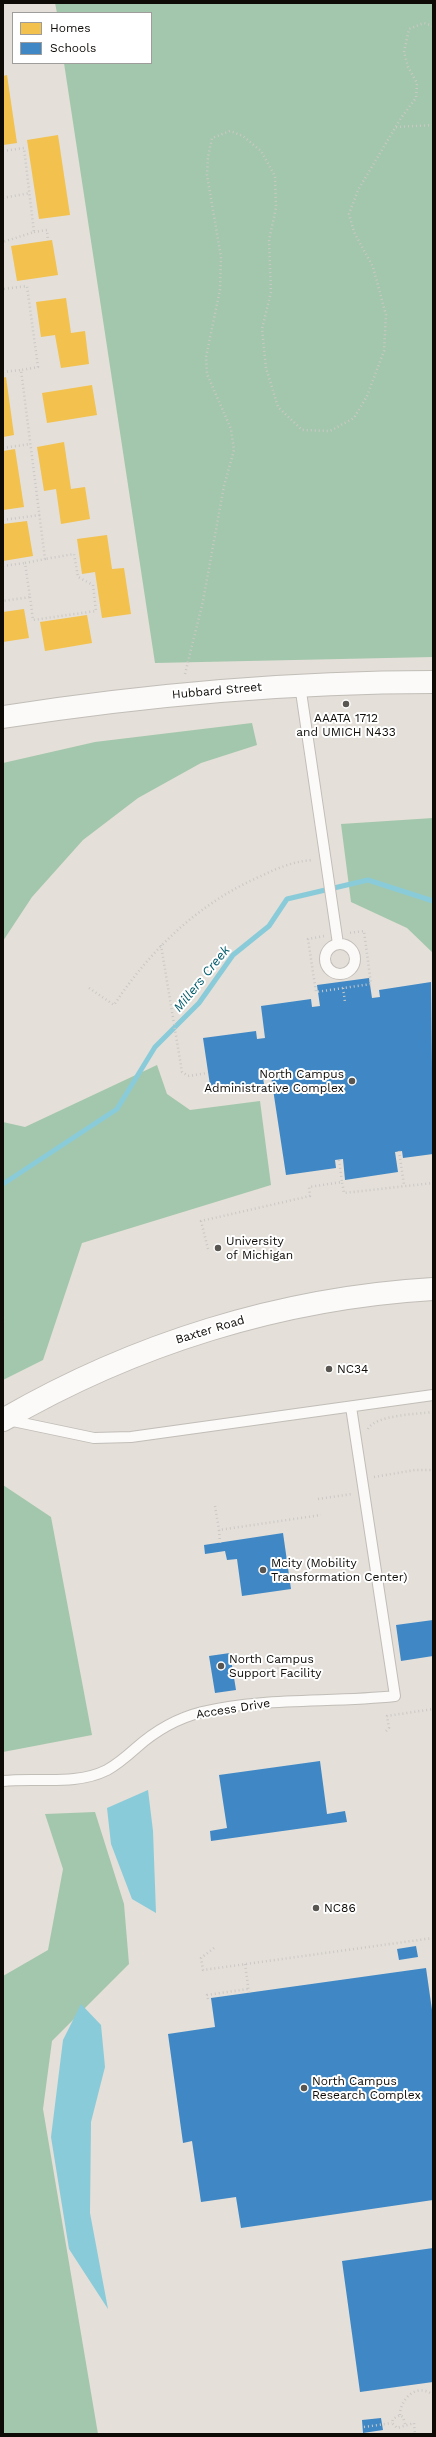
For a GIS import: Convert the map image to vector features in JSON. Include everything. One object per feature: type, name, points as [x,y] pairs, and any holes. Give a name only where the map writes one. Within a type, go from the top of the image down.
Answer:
[{"type":"street","name":"Hubbard Street","points":[[3,717],[158,696],[300,684],[433,682]]},
{"type":"street","name":"Baxter Road","points":[[4,1419],[101,1369],[203,1330],[274,1312],[328,1301],[433,1289]]},
{"type":"lane","points":[[300,684],[338,944]]},
{"type":"lane","points":[[4,1419],[56,1431],[102,1438],[131,1437],[433,1395]]},
{"type":"lane","points":[[351,1407],[364,1493]]},
{"type":"lane","name":"Access Drive","points":[[3,1781],[24,1778],[54,1781],[83,1778],[107,1770],[150,1737],[180,1720],[202,1712],[289,1701],[349,1701],[395,1696],[364,1493]]},
{"type":"path","points":[[184,680],[203,601],[224,486],[234,450],[231,429],[207,374],[206,357],[220,290],[221,256],[207,175],[208,157],[212,138],[230,131],[243,136],[261,151],[275,176],[276,208],[269,240],[271,292],[262,329],[266,368],[278,407],[302,430],[330,431],[354,418],[367,396],[384,351],[386,315],[373,267],[354,232],[349,214],[358,190],[396,127],[416,98],[416,83],[408,67],[404,52],[409,29],[424,23],[433,26]]},
{"type":"path","points":[[396,127],[433,125]]},
{"type":"path","points":[[3,151],[24,148],[34,232]]},
{"type":"path","points":[[3,198],[30,194]]},
{"type":"path","points":[[3,242],[34,232],[47,230],[48,240]]},
{"type":"path","points":[[3,284],[4,289],[27,286],[38,367],[3,372]]},
{"type":"path","points":[[21,370],[45,559]]},
{"type":"path","points":[[3,448],[30,444]]},
{"type":"path","points":[[3,520],[40,515]]},
{"type":"path","points":[[3,566],[74,554],[78,578],[92,585],[96,611],[33,620],[25,563]]},
{"type":"path","points":[[3,601],[30,597]]},
{"type":"path","points":[[89,988],[114,1005],[134,975],[161,944],[203,908],[241,884],[290,864],[314,860]]},
{"type":"path","points":[[324,931],[325,936],[308,939],[316,992],[371,984],[364,931],[348,933],[347,928]]},
{"type":"path","points":[[161,944],[182,1072],[188,1076],[208,1073]]},
{"type":"path","points":[[343,988],[345,1002]]},
{"type":"path","points":[[399,1151],[404,1185]]},
{"type":"path","points":[[339,1160],[344,1193],[404,1185],[433,1183]]},
{"type":"path","points":[[208,1249],[201,1221],[310,1196],[309,1187],[342,1182]]},
{"type":"path","points":[[3,1317],[3,1325]]},
{"type":"path","points":[[366,1433],[375,1421],[433,1412]]},
{"type":"path","points":[[372,1477],[415,1470],[433,1470]]},
{"type":"path","points":[[318,1499],[364,1493]]},
{"type":"path","points":[[215,1506],[220,1543]]},
{"type":"path","points":[[219,1530],[320,1515]]},
{"type":"path","points":[[234,1675],[284,1667]]},
{"type":"path","points":[[386,1731],[389,1728],[387,1716],[433,1709]]},
{"type":"path","points":[[214,1948],[201,1958],[203,1970],[433,1938]]},
{"type":"path","points":[[208,1999],[207,1995],[249,1991],[245,1964]]},
{"type":"path","points":[[405,2424],[403,2417],[400,2415],[401,2404],[407,2396],[420,2391],[433,2395]]},
{"type":"path","points":[[392,2423],[396,2416],[400,2415]]},
{"type":"path","points":[[392,2423],[397,2428],[405,2424],[414,2423],[415,2434]]},
{"type":"path","points":[[364,2427],[392,2423]]},
{"type":"green space","points":[[55,3],[433,3],[433,657],[155,663],[64,64],[152,64],[152,12],[57,12]]},
{"type":"green space","points":[[252,723],[257,745],[201,763],[138,798],[83,840],[32,897],[3,941],[3,763],[95,742]]},
{"type":"green space","points":[[433,818],[433,953],[407,928],[351,902],[341,824]]},
{"type":"green space","points":[[157,1065],[167,1094],[190,1110],[260,1101],[271,1185],[82,1243],[43,1360],[3,1380],[3,1122],[25,1127]]},
{"type":"green space","points":[[3,1485],[51,1517],[92,1735],[3,1752]]},
{"type":"green space","points":[[95,1812],[124,1904],[129,1964],[52,2041],[43,2109],[98,2434],[3,2434],[3,1976],[48,1950],[63,1869],[45,1814]]},
{"type":"water","points":[[148,1790],[153,1831],[156,1913],[132,1899],[111,1844],[107,1808]]},
{"type":"water","points":[[81,2004],[101,2025],[105,2067],[91,2122],[90,2213],[108,2309],[69,2249],[51,2137],[63,2040]]},
{"type":"building: Homes","points":[[7,75],[17,143],[3,145],[3,76]]},
{"type":"building: Homes","points":[[58,135],[70,215],[39,219],[27,140]]},
{"type":"building: Homes","points":[[52,240],[58,275],[17,281],[11,246]]},
{"type":"building: Homes","points":[[66,298],[71,333],[85,331],[89,364],[61,368],[55,335],[41,337],[36,302]]},
{"type":"building: Homes","points":[[6,377],[14,435],[3,437],[3,378]]},
{"type":"building: Homes","points":[[92,385],[97,415],[47,423],[42,393]]},
{"type":"building: Homes","points":[[64,442],[71,489],[85,487],[90,519],[61,524],[56,489],[44,491],[37,447]]},
{"type":"building: Homes","points":[[15,449],[24,507],[3,510],[3,451]]},
{"type":"building: Homes","points":[[27,521],[33,556],[3,561],[3,524]]},
{"type":"building: Homes","points":[[107,535],[112,569],[124,568],[131,614],[102,618],[95,572],[82,574],[77,539]]},
{"type":"building: Homes","points":[[24,609],[29,638],[3,642],[3,612]]},
{"type":"building: Homes","points":[[87,615],[92,643],[45,651],[40,622]]},
{"type":"building: Schools","name":"North Campus Administrative Complex","points":[[369,978],[372,998],[380,997],[379,990],[431,982],[433,1154],[403,1158],[402,1151],[395,1152],[398,1172],[345,1180],[343,1159],[335,1160],[336,1168],[286,1175],[271,1076],[263,1078],[264,1084],[211,1092],[203,1038],[256,1031],[257,1039],[265,1038],[261,1006],[311,999],[312,1007],[320,1006],[317,985]]},
{"type":"building: Schools","name":"Mcity (Mobility Transformation Center)","points":[[283,1533],[291,1589],[242,1596],[237,1559],[227,1560],[225,1551],[205,1554],[204,1545]]},
{"type":"building: Schools","points":[[433,1620],[433,1656],[401,1661],[396,1625]]},
{"type":"building: Schools","name":"North Campus Support Facility","points":[[230,1653],[236,1690],[215,1693],[209,1656]]},
{"type":"building: Schools","points":[[320,1761],[327,1814],[345,1811],[347,1822],[211,1841],[210,1831],[227,1828],[219,1775]]},
{"type":"building: Schools","points":[[416,1946],[418,1957],[399,1960],[397,1949]]},
{"type":"building: Schools","name":"North Campus Research Complex","points":[[426,1968],[433,2017],[433,2200],[241,2228],[236,2197],[201,2202],[192,2141],[183,2143],[168,2034],[215,2027],[211,1998]]},
{"type":"building: Schools","points":[[433,2248],[433,2382],[360,2392],[342,2261]]},
{"type":"building: Schools","points":[[381,2418],[383,2430],[363,2433],[362,2420]]},
{"type":"waterway","name":"Millers Creek","points":[[3,1184],[117,1109],[155,1047],[199,1003],[233,955],[269,926],[287,899],[368,880],[433,901]]},
{"type":"place","name":"AAATA 1712 and UMICH N433","points":[[346,704]]},
{"type":"place","name":"North Campus Administrative Complex","points":[[352,1081]]},
{"type":"place","name":"University of Michigan","points":[[218,1248]]},
{"type":"place","name":"NC34","points":[[329,1369]]},
{"type":"place","name":"Mcity (Mobility Transformation Center)","points":[[263,1570]]},
{"type":"place","name":"North Campus Support Facility","points":[[221,1666]]},
{"type":"place","name":"NC86","points":[[316,1908]]},
{"type":"place","name":"North Campus Research Complex","points":[[304,2088]]}]
